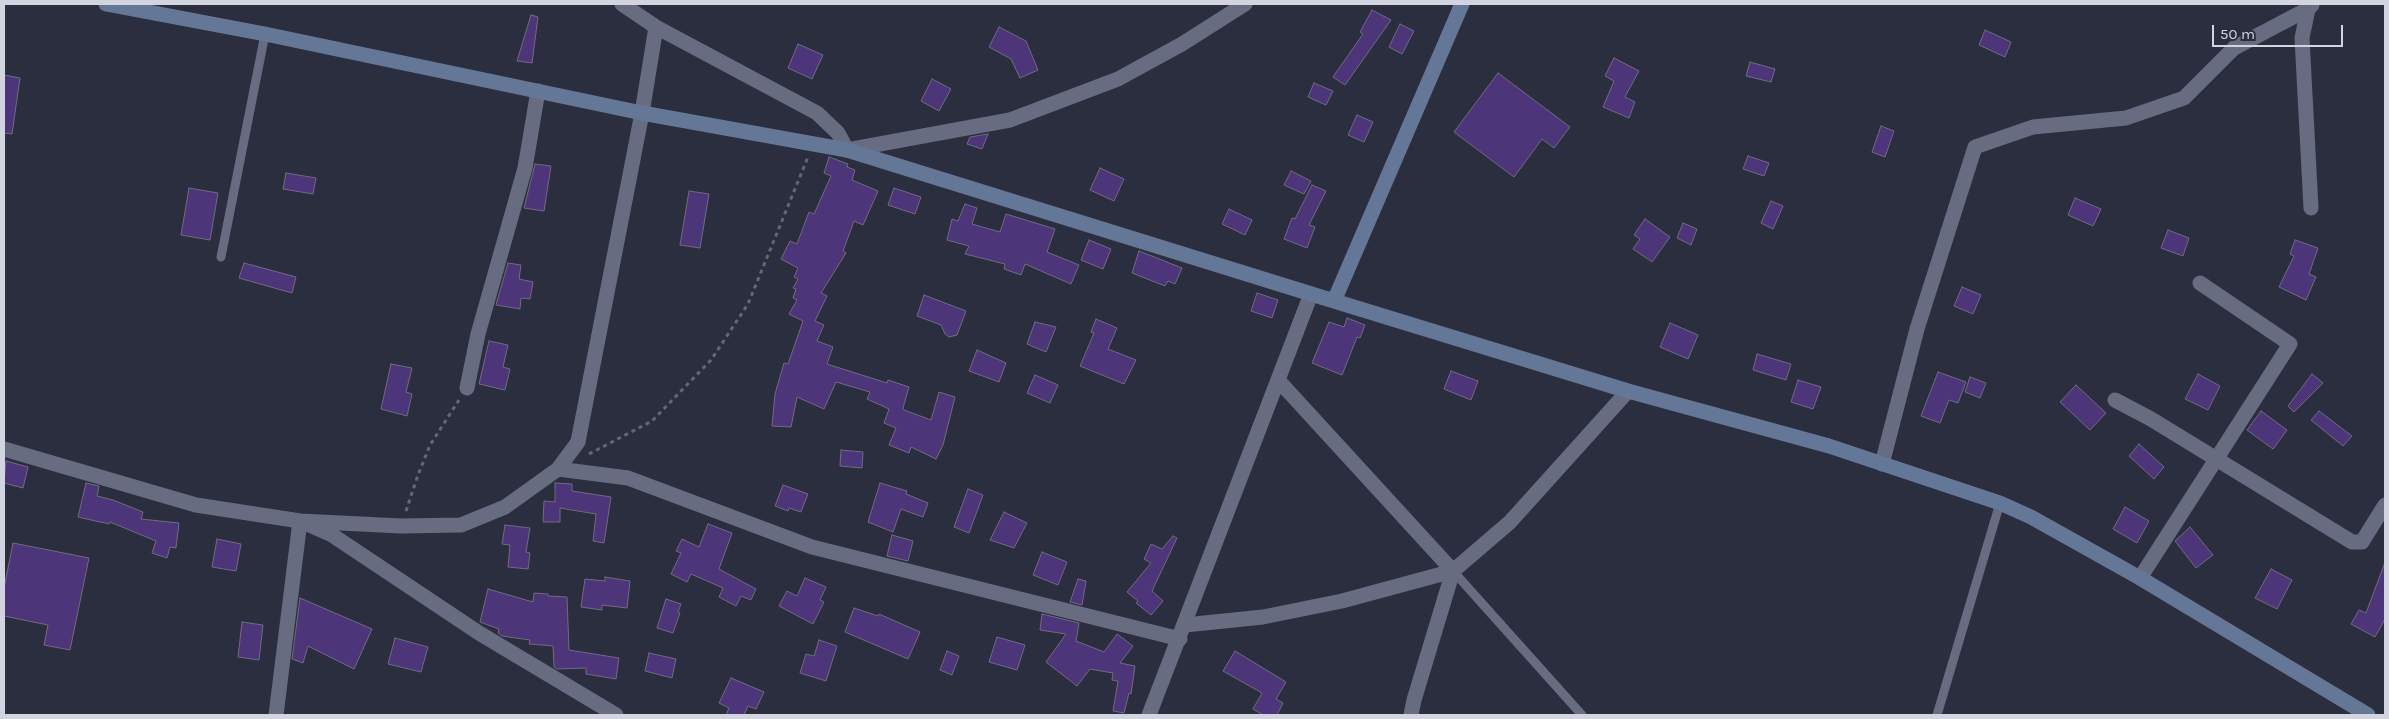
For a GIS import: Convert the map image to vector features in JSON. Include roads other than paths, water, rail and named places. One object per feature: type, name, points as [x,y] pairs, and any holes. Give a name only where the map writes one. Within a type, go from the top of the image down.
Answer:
[{"type":"street","points":[[106,4],[265,34],[642,113],[847,150],[1628,391],[1829,446],[2000,503],[2032,517],[2140,578],[2367,715]]},
{"type":"street","points":[[622,4],[656,26],[817,113],[838,133],[847,150]]},
{"type":"street","points":[[847,150],[1010,120],[1118,79],[1182,44],[1245,4]]},
{"type":"street","points":[[1334,301],[1462,4]]},
{"type":"street","points":[[2310,6],[2302,38],[2311,208]]},
{"type":"street","points":[[1882,464],[1917,329],[1975,148],[2034,127],[2126,118],[2184,98],[2234,48],[2310,6]]},
{"type":"street","points":[[4,449],[196,504],[300,521],[401,526],[461,524],[505,507],[558,469],[578,442],[642,113],[656,26]]},
{"type":"street","points":[[467,388],[478,334],[525,168],[538,91]]},
{"type":"street","points":[[2140,578],[2290,344],[2200,283]]},
{"type":"street","points":[[1149,715],[1311,294]]},
{"type":"street","points":[[1278,380],[1453,571]]},
{"type":"street","points":[[558,469],[628,478],[812,547],[1182,632],[1342,601],[1453,571],[1510,522],[1628,391]]},
{"type":"street","points":[[2115,400],[2151,419],[2352,542],[2362,542],[2385,505]]},
{"type":"street","points":[[276,715],[300,521]]},
{"type":"street","points":[[300,521],[332,535],[479,633],[616,715]]},
{"type":"street","points":[[1412,715],[1414,700],[1453,571]]},
{"type":"lane","points":[[221,256],[265,34]]},
{"type":"lane","points":[[1937,715],[2000,503]]},
{"type":"lane","points":[[1453,571],[1582,715]]}]
